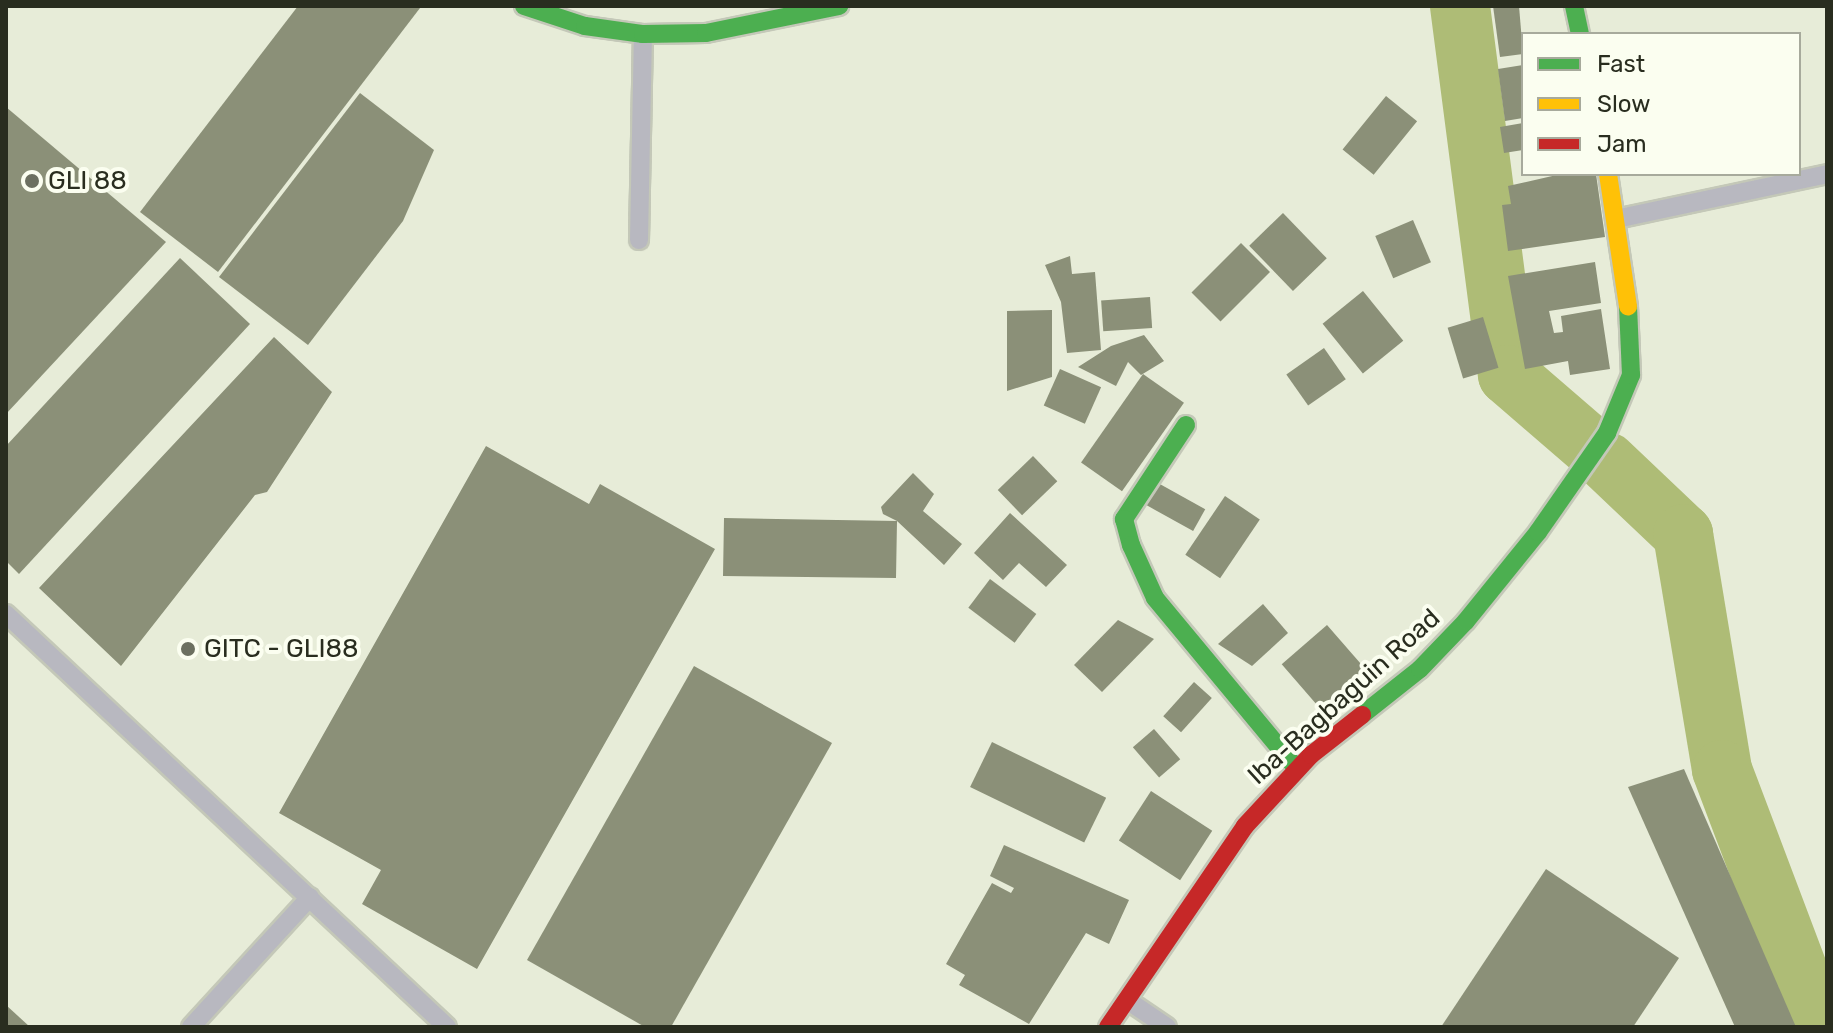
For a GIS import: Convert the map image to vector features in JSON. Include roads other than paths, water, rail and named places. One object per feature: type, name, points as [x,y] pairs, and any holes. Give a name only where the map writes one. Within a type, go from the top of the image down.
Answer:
[{"type":"street","points":[[524,6],[585,26],[643,34],[706,33],[839,6]]},
{"type":"street","points":[[1574,6],[1580,32]]},
{"type":"street","name":"Iba-Bagbaguin Road","points":[[1108,1027],[1245,826],[1297,769],[1420,669],[1457,631],[1538,532],[1607,433],[1631,375],[1633,343],[1608,176]]},
{"type":"street","points":[[1186,425],[1124,519],[1131,545],[1155,598],[1297,769]]},
{"type":"lane","points":[[639,240],[643,34]]},
{"type":"lane","points":[[1616,219],[1827,174]]},
{"type":"lane","points":[[6,614],[447,1027]]},
{"type":"lane","points":[[191,1027],[310,897]]},
{"type":"lane","points":[[1127,1000],[1167,1027]]},
{"type":"waterway","points":[[1460,6],[1508,375],[1588,444]]},
{"type":"waterway","points":[[1607,462],[1683,534],[1722,770],[1819,1027]]},
{"type":"place","name":"GLI 88","points":[[32,181]]},
{"type":"place","name":"GITC - GLI88","points":[[188,649]]}]
